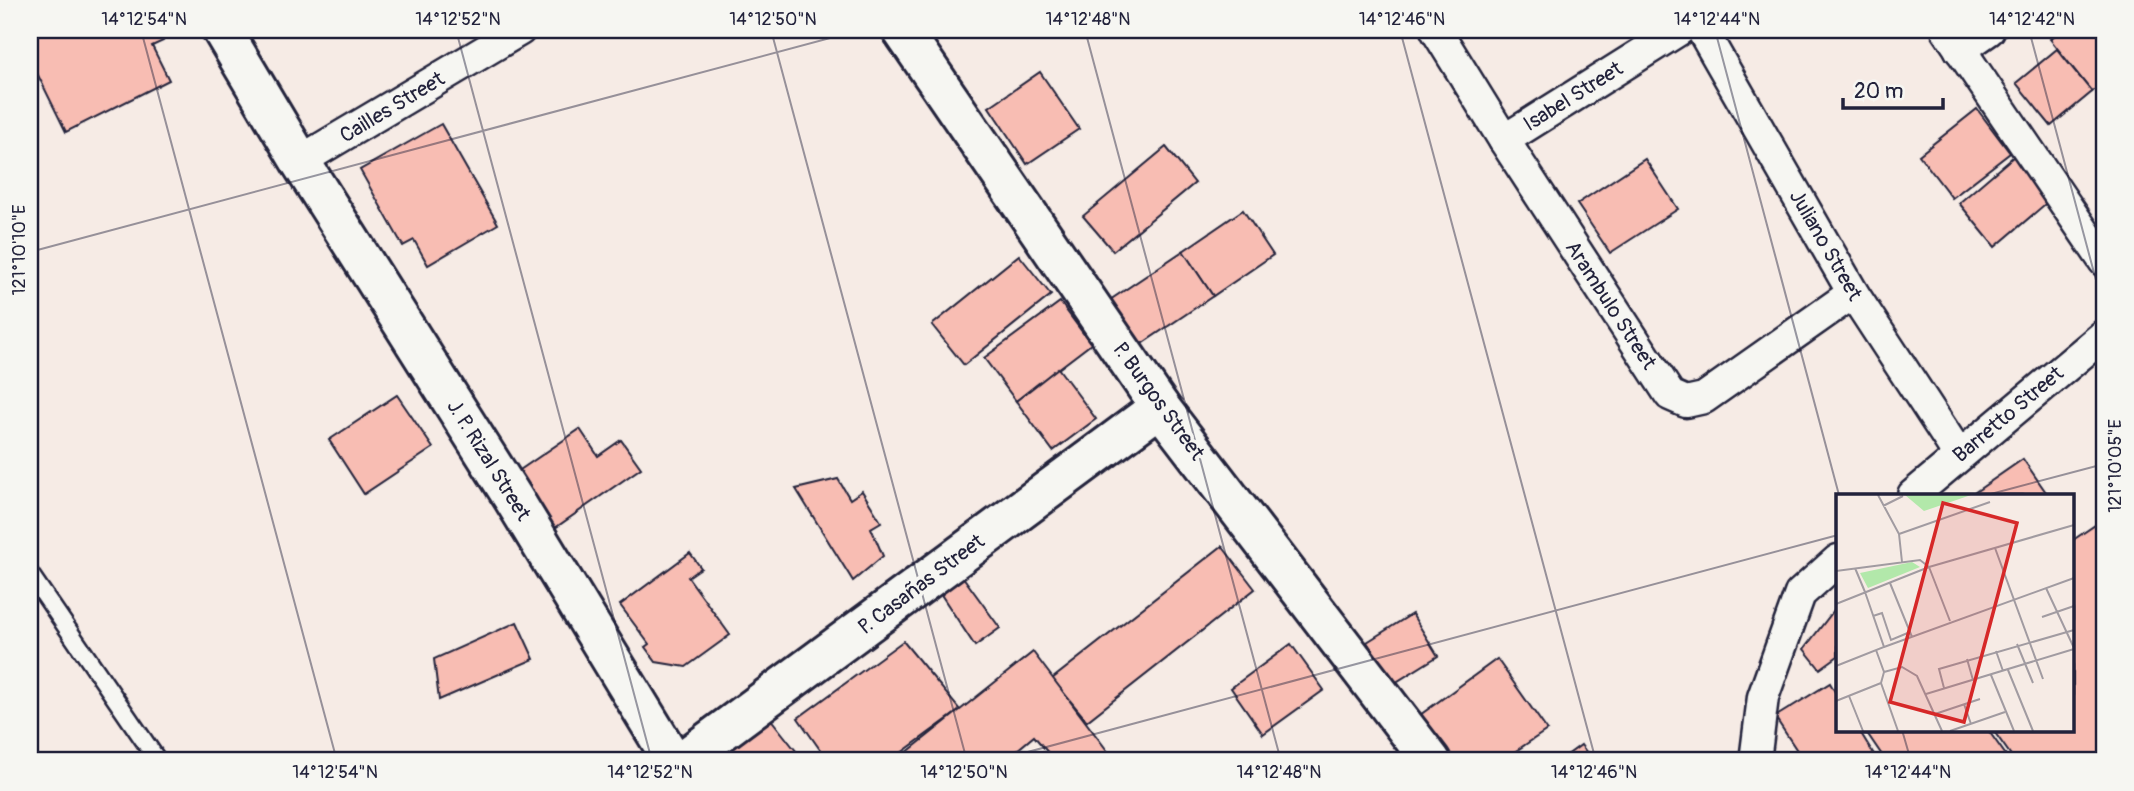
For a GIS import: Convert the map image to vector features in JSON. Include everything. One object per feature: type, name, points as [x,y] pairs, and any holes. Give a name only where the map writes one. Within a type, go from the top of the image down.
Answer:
[{"type":"street","name":"J. P. Rizal Street","points":[[222,30],[300,161],[513,498],[673,761]]},
{"type":"street","name":"Cailles Street","points":[[300,161],[520,30]]},
{"type":"street","name":"P. Burgos Street","points":[[902,30],[1160,407],[1418,757]]},
{"type":"street","name":"Arambulo Street","points":[[1436,30],[1504,140],[1670,395],[1686,402],[1704,398],[1853,293]]},
{"type":"street","name":"Isabel Street","points":[[1504,140],[1679,30]]},
{"type":"street","name":"Juliano Street","points":[[1702,30],[1853,293],[1959,455]]},
{"type":"street","points":[[1989,30],[1954,40],[2104,261]]},
{"type":"street","name":"Barretto Street","points":[[1914,494],[2104,335]]},
{"type":"street","name":"P. Casañas Street","points":[[681,761],[1160,407]]},
{"type":"street","points":[[1755,761],[1763,697],[1800,594],[1836,562]]},
{"type":"lane","points":[[30,574],[158,761]]},
{"type":"building","points":[[30,30],[158,30],[163,41],[152,46],[169,80],[66,132],[30,59]]},
{"type":"building","points":[[2062,30],[2104,30],[2104,82],[2092,92],[2050,39]]},
{"type":"building","points":[[2057,49],[2092,92],[2051,126],[2016,83]]},
{"type":"building","points":[[1040,72],[1079,129],[1027,164],[989,107]]},
{"type":"building","points":[[1977,109],[2010,153],[1952,198],[1919,155]]},
{"type":"building","points":[[441,124],[498,224],[428,265],[414,240],[403,246],[360,170]]},
{"type":"building","points":[[1166,147],[1195,183],[1113,251],[1083,216]]},
{"type":"building","points":[[2014,156],[2050,200],[1995,247],[1959,203]]},
{"type":"building","points":[[1645,159],[1678,209],[1610,253],[1577,204]]},
{"type":"building","points":[[1243,210],[1273,255],[1213,296],[1183,251]]},
{"type":"building","points":[[1183,251],[1213,296],[1137,347],[1107,302]]},
{"type":"building","points":[[1019,255],[1051,295],[964,365],[932,325]]},
{"type":"building","points":[[1060,302],[1091,344],[1016,401],[984,358]]},
{"type":"building","points":[[1058,368],[1096,419],[1053,451],[1016,401]]},
{"type":"building","points":[[397,395],[433,448],[364,494],[329,440]]},
{"type":"building","points":[[580,429],[598,456],[621,440],[641,468],[555,528],[517,472]]},
{"type":"building","points":[[2023,459],[2047,494],[1972,494]]},
{"type":"building","points":[[838,479],[850,499],[862,491],[881,522],[871,528],[883,556],[853,581],[796,489]]},
{"type":"building","points":[[2104,519],[2104,761],[2015,761],[1994,732],[2074,732],[2074,539]]},
{"type":"building","points":[[1222,546],[1255,589],[1087,721],[1052,679]]},
{"type":"building","points":[[690,553],[701,568],[688,577],[730,635],[686,667],[656,662],[645,647],[649,644],[620,605]]},
{"type":"building","points":[[963,577],[1000,628],[975,646],[940,593]]},
{"type":"building","points":[[1836,608],[1836,657],[1820,669],[1804,649]]},
{"type":"building","points":[[1412,614],[1438,656],[1393,684],[1367,642]]},
{"type":"building","points":[[517,622],[534,659],[439,700],[434,659]]},
{"type":"building","points":[[903,641],[960,710],[890,761],[828,761],[798,718]]},
{"type":"building","points":[[1291,644],[1324,690],[1263,734],[1231,688]]},
{"type":"building","points":[[1033,652],[1115,761],[1055,761],[1034,736],[1004,761],[896,761]]},
{"type":"building","points":[[1497,659],[1547,730],[1501,761],[1437,761],[1409,723]]},
{"type":"building","points":[[1830,683],[1836,694],[1836,732],[1860,732],[1878,761],[1804,761],[1775,717]]},
{"type":"building","points":[[770,718],[804,761],[718,761],[714,756]]},
{"type":"building","points":[[1866,732],[1989,732],[2010,761],[1886,761]]},
{"type":"building","points":[[1581,745],[1593,761],[1559,761]]}]
